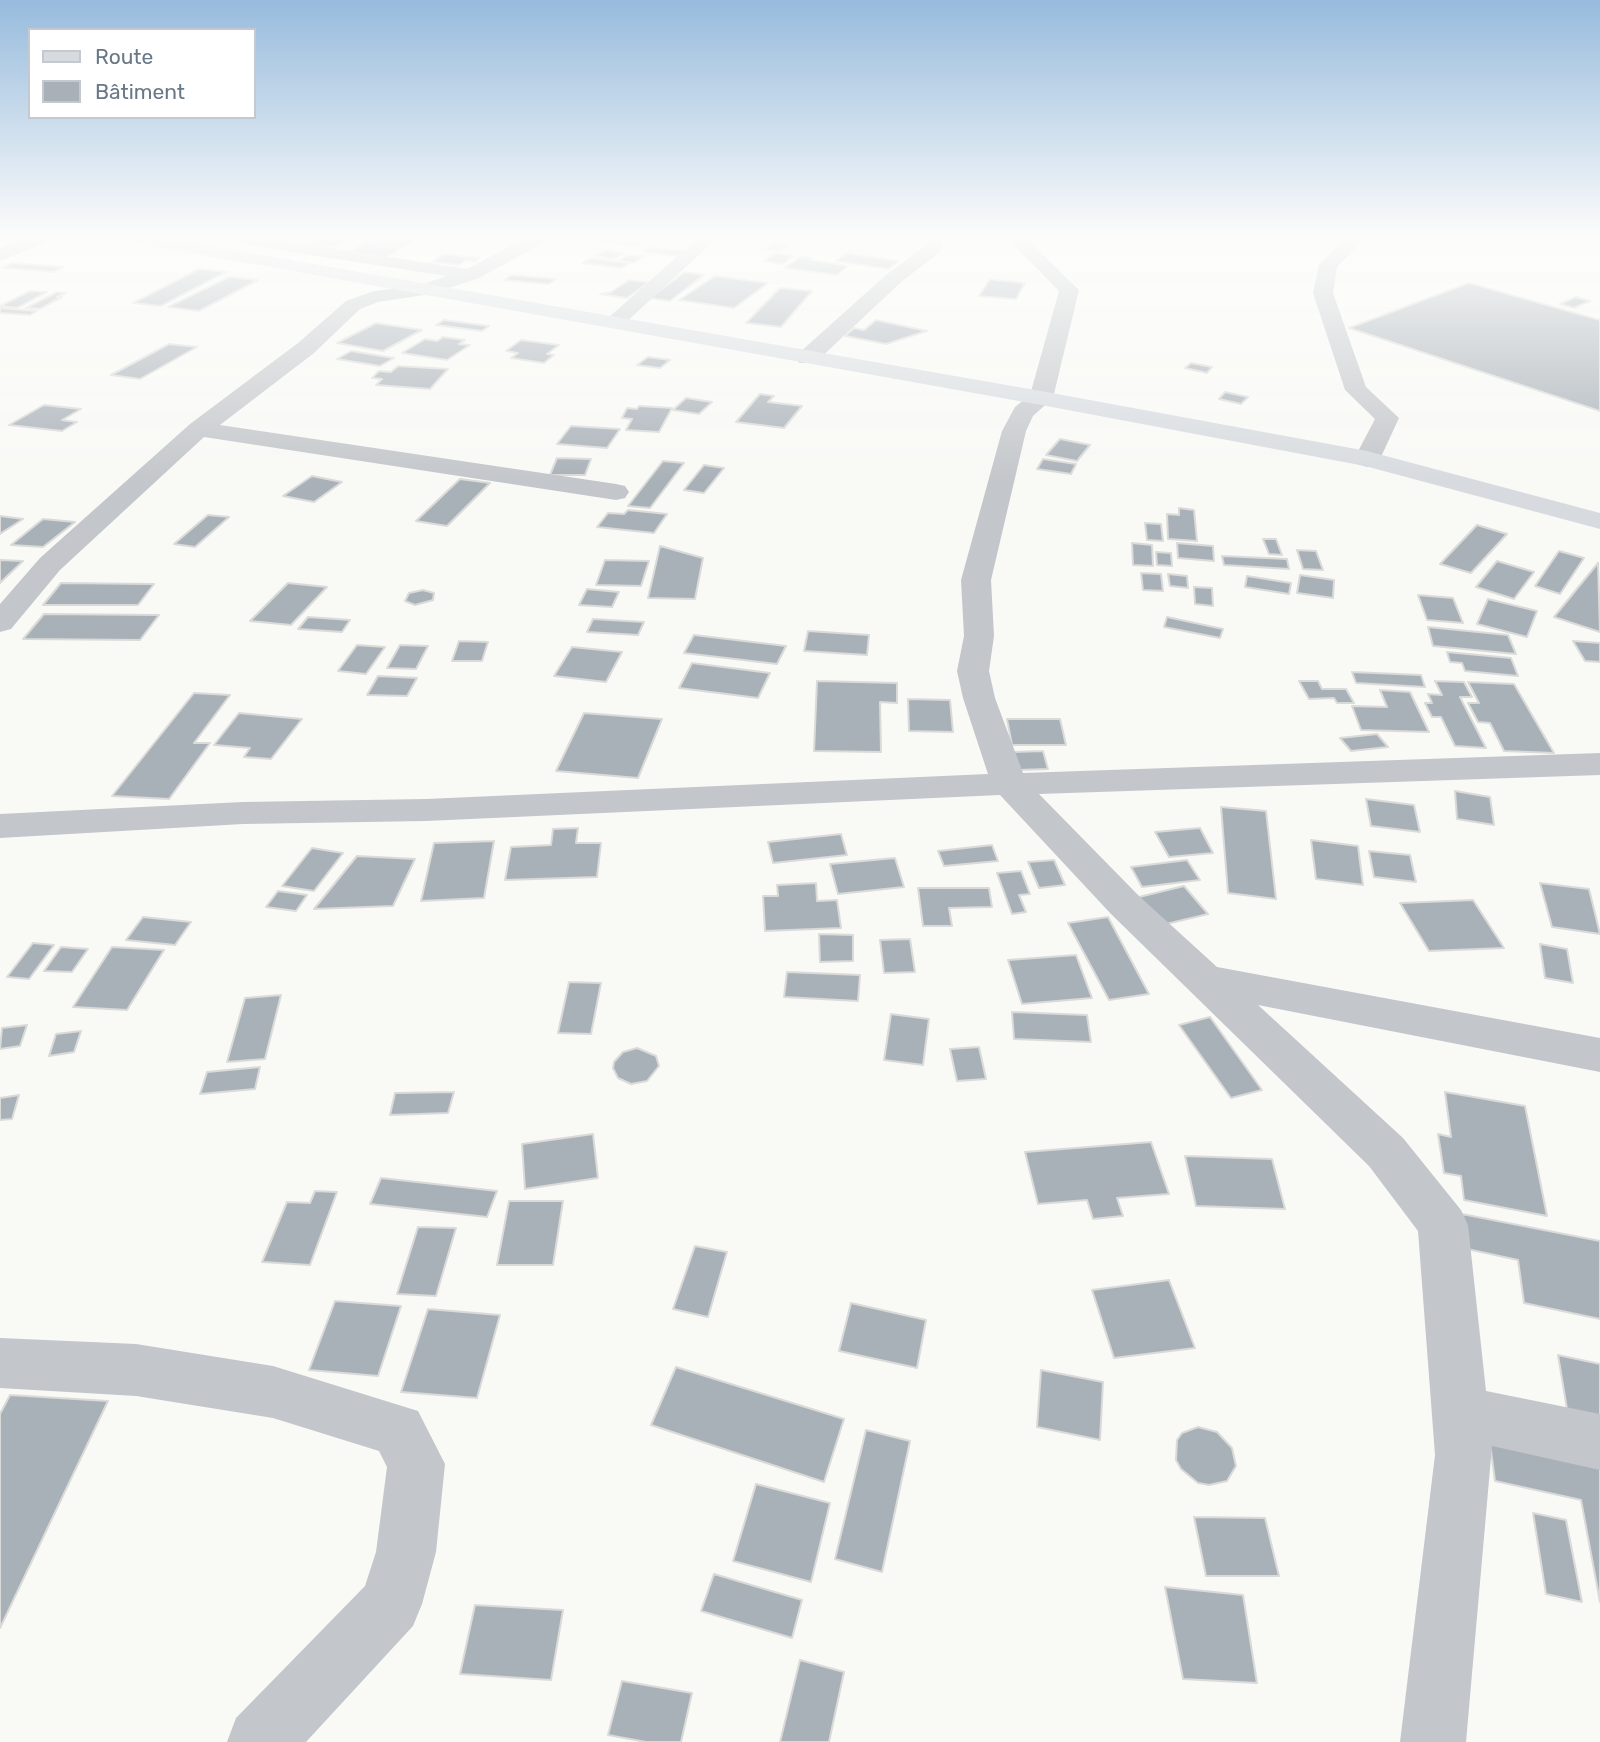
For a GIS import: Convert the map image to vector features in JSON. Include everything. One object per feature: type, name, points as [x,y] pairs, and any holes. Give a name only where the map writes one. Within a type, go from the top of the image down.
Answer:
[{"type":"main road","points":[[605,320],[1367,459],[1600,521]]},
{"type":"street","points":[[0,623],[50,564],[199,429],[306,348],[336,320]]},
{"type":"street","points":[[807,358],[848,320]]},
{"type":"street","points":[[1061,320],[1041,398],[1023,412],[1014,431],[976,580],[979,636],[973,671],[979,698],[1009,784],[1116,895],[1387,1152],[1443,1225],[1464,1455],[1433,1742]]},
{"type":"street","points":[[1332,320],[1356,390],[1387,418],[1367,459]]},
{"type":"street","points":[[199,429],[616,492]]},
{"type":"street","points":[[0,826],[216,814],[426,810],[1009,784],[1600,764]]},
{"type":"street","points":[[1205,980],[1600,1055]]},
{"type":"street","points":[[0,1363],[130,1372],[136,1370],[273,1392],[398,1430],[415,1464],[406,1552],[391,1605],[260,1742]]},
{"type":"street","points":[[1459,1412],[1600,1441]]},
{"type":"building","points":[[446,320],[489,326],[482,331],[436,325]]},
{"type":"building","points":[[749,320],[787,320],[781,327],[746,323]]},
{"type":"building","points":[[877,320],[927,331],[886,344],[845,336],[854,328],[864,330]]},
{"type":"building","points":[[1370,320],[1600,320],[1600,411],[1349,328]]},
{"type":"building","points":[[376,323],[422,330],[383,351],[337,343]]},
{"type":"building","points":[[443,337],[465,340],[459,344],[470,345],[447,360],[402,353],[425,339],[437,341]]},
{"type":"building","points":[[521,340],[559,345],[547,354],[554,355],[544,363],[511,358],[518,353],[506,351]]},
{"type":"building","points":[[169,344],[197,347],[140,379],[111,375]]},
{"type":"building","points":[[351,351],[394,358],[380,366],[337,359]]},
{"type":"building","points":[[648,357],[670,360],[660,368],[637,365]]},
{"type":"building","points":[[1191,363],[1212,367],[1207,373],[1185,368]]},
{"type":"building","points":[[398,366],[448,369],[430,389],[376,385],[382,379],[372,378],[379,371],[391,372]]},
{"type":"building","points":[[1225,392],[1248,397],[1241,404],[1219,399]]},
{"type":"building","points":[[760,394],[774,396],[768,402],[802,406],[784,428],[736,422]]},
{"type":"building","points":[[686,398],[712,402],[699,414],[673,410]]},
{"type":"building","points":[[44,405],[81,409],[62,420],[77,422],[62,431],[9,425]]},
{"type":"building","points":[[639,406],[672,408],[659,432],[626,430],[632,419],[622,418],[627,408],[637,409]]},
{"type":"building","points":[[571,426],[620,429],[607,448],[557,444]]},
{"type":"building","points":[[1060,439],[1090,445],[1077,461],[1046,455]]},
{"type":"building","points":[[557,458],[591,459],[585,475],[550,475]]},
{"type":"building","points":[[1043,459],[1076,464],[1071,474],[1037,469]]},
{"type":"building","points":[[663,461],[684,463],[650,508],[628,506]]},
{"type":"building","points":[[704,465],[724,468],[704,493],[684,490]]},
{"type":"building","points":[[312,476],[342,482],[314,502],[283,496]]},
{"type":"building","points":[[460,479],[490,483],[447,526],[416,521]]},
{"type":"building","points":[[1179,508],[1194,510],[1197,541],[1168,539],[1167,514],[1179,515]]},
{"type":"building","points":[[628,510],[667,514],[654,533],[597,527],[608,513],[624,514]]},
{"type":"building","points":[[208,515],[229,517],[195,547],[174,544]]},
{"type":"building","points":[[0,516],[23,519],[0,534]]},
{"type":"building","points":[[43,519],[75,522],[43,547],[11,545]]},
{"type":"building","points":[[1145,523],[1161,524],[1163,541],[1147,540]]},
{"type":"building","points":[[1477,525],[1507,534],[1471,573],[1440,564]]},
{"type":"building","points":[[1263,539],[1276,539],[1282,555],[1269,554]]},
{"type":"building","points":[[1132,543],[1152,545],[1153,566],[1133,565]]},
{"type":"building","points":[[1177,543],[1213,546],[1214,561],[1178,558]]},
{"type":"building","points":[[660,546],[703,558],[695,599],[648,598]]},
{"type":"building","points":[[1297,550],[1316,551],[1323,570],[1303,569]]},
{"type":"building","points":[[1559,551],[1584,558],[1560,594],[1535,586]]},
{"type":"building","points":[[1156,552],[1171,553],[1172,566],[1157,565]]},
{"type":"building","points":[[1222,556],[1287,559],[1289,569],[1224,565]]},
{"type":"building","points":[[0,560],[23,561],[0,583]]},
{"type":"building","points":[[605,560],[649,561],[641,586],[596,585]]},
{"type":"building","points":[[1497,561],[1534,572],[1514,599],[1476,587]]},
{"type":"building","points":[[1598,563],[1600,632],[1554,617]]},
{"type":"building","points":[[1141,573],[1161,574],[1163,591],[1143,590]]},
{"type":"building","points":[[1168,574],[1187,576],[1188,588],[1170,586]]},
{"type":"building","points":[[1300,575],[1334,580],[1333,598],[1297,593]]},
{"type":"building","points":[[1247,576],[1291,583],[1289,594],[1245,587]]},
{"type":"building","points":[[61,583],[154,584],[138,605],[43,605]]},
{"type":"building","points":[[288,583],[327,587],[291,625],[250,621]]},
{"type":"building","points":[[1194,587],[1212,588],[1213,606],[1195,604]]},
{"type":"building","points":[[587,589],[619,592],[612,607],[579,605]]},
{"type":"building","points":[[423,590],[434,593],[433,600],[415,605],[405,601],[409,593]]},
{"type":"building","points":[[1418,595],[1453,598],[1463,623],[1427,620]]},
{"type":"building","points":[[1488,599],[1537,611],[1527,637],[1477,624]]},
{"type":"building","points":[[44,614],[159,615],[140,640],[23,639]]},
{"type":"building","points":[[308,617],[350,620],[342,632],[298,629]]},
{"type":"building","points":[[1167,617],[1223,629],[1220,638],[1164,627]]},
{"type":"building","points":[[593,619],[644,622],[638,635],[587,632]]},
{"type":"building","points":[[1428,627],[1508,635],[1516,654],[1433,646]]},
{"type":"building","points":[[808,631],[869,635],[867,655],[804,651]]},
{"type":"building","points":[[694,635],[786,646],[777,664],[684,653]]},
{"type":"building","points":[[459,641],[488,642],[482,661],[452,661]]},
{"type":"building","points":[[1573,641],[1600,643],[1600,662],[1585,661]]},
{"type":"building","points":[[357,645],[385,647],[366,674],[338,671]]},
{"type":"building","points":[[400,645],[428,646],[416,669],[387,668]]},
{"type":"building","points":[[572,647],[622,652],[606,682],[554,676]]},
{"type":"building","points":[[1447,652],[1511,658],[1518,676],[1465,671],[1462,663],[1450,662]]},
{"type":"building","points":[[692,663],[770,673],[758,698],[679,688]]},
{"type":"building","points":[[1352,672],[1421,675],[1425,687],[1356,683]]},
{"type":"building","points":[[378,676],[417,678],[407,696],[367,695]]},
{"type":"building","points":[[817,681],[897,683],[897,703],[880,702],[881,752],[814,751]]},
{"type":"building","points":[[1299,681],[1318,681],[1322,689],[1346,689],[1354,703],[1337,703],[1334,698],[1309,699]]},
{"type":"building","points":[[1435,681],[1464,682],[1472,697],[1460,697],[1486,748],[1455,746],[1441,717],[1432,717],[1425,703],[1432,703],[1428,694],[1442,695]]},
{"type":"building","points":[[1468,682],[1514,684],[1554,753],[1504,751],[1490,723],[1478,722],[1468,703],[1479,703]]},
{"type":"building","points":[[1380,690],[1410,692],[1429,732],[1361,730],[1352,706],[1387,707]]},
{"type":"building","points":[[194,693],[230,695],[194,743],[210,743],[169,799],[112,796]]},
{"type":"building","points":[[908,699],[950,700],[953,732],[909,731]]},
{"type":"building","points":[[239,713],[302,719],[271,759],[244,757],[250,748],[214,745]]},
{"type":"building","points":[[584,713],[662,719],[638,778],[556,771]]},
{"type":"building","points":[[1007,719],[1060,719],[1066,745],[1012,745]]},
{"type":"building","points":[[1377,734],[1388,747],[1351,751],[1340,738]]},
{"type":"building","points":[[1043,751],[1048,769],[1018,770],[1013,752]]},
{"type":"building","points":[[1455,791],[1490,797],[1494,825],[1457,819]]},
{"type":"building","points":[[1366,799],[1414,805],[1420,832],[1371,826]]},
{"type":"building","points":[[1221,807],[1266,811],[1276,899],[1228,893]]},
{"type":"building","points":[[578,828],[576,843],[601,843],[597,877],[505,880],[511,847],[551,845],[553,829]]},
{"type":"building","points":[[1200,828],[1213,853],[1169,857],[1155,832]]},
{"type":"building","points":[[841,834],[847,855],[773,863],[768,842]]},
{"type":"building","points":[[1311,840],[1358,846],[1363,885],[1316,879]]},
{"type":"building","points":[[494,841],[484,898],[421,901],[434,843]]},
{"type":"building","points":[[992,845],[998,861],[944,866],[938,851]]},
{"type":"building","points":[[312,848],[343,853],[314,891],[282,886]]},
{"type":"building","points":[[1369,851],[1410,855],[1416,882],[1374,877]]},
{"type":"building","points":[[357,856],[415,859],[393,906],[314,909]]},
{"type":"building","points":[[895,858],[904,887],[838,894],[830,864]]},
{"type":"building","points":[[1054,860],[1065,885],[1039,888],[1028,862]]},
{"type":"building","points":[[1187,860],[1200,880],[1142,887],[1131,867]]},
{"type":"building","points":[[1021,871],[1030,894],[1019,895],[1026,912],[1012,914],[997,873]]},
{"type":"building","points":[[816,883],[817,901],[837,900],[841,928],[765,931],[763,896],[778,896],[777,885]]},
{"type":"building","points":[[1540,883],[1589,889],[1600,934],[1552,927]]},
{"type":"building","points":[[1184,886],[1208,914],[1162,925],[1139,897]]},
{"type":"building","points":[[918,888],[989,888],[992,907],[949,908],[952,926],[923,926]]},
{"type":"building","points":[[278,891],[307,895],[296,911],[266,907]]},
{"type":"building","points":[[1473,900],[1504,948],[1429,951],[1400,903]]},
{"type":"building","points":[[143,917],[191,922],[175,945],[126,940]]},
{"type":"building","points":[[1108,917],[1149,994],[1109,1000],[1068,923]]},
{"type":"building","points":[[819,934],[853,935],[853,961],[820,962]]},
{"type":"building","points":[[910,939],[915,972],[884,973],[880,940]]},
{"type":"building","points":[[33,943],[54,945],[29,979],[7,977]]},
{"type":"building","points":[[1540,944],[1567,949],[1573,983],[1545,978]]},
{"type":"building","points":[[61,947],[88,949],[72,972],[44,971]]},
{"type":"building","points":[[112,947],[164,950],[127,1010],[73,1007]]},
{"type":"building","points":[[1076,955],[1092,998],[1022,1004],[1008,960]]},
{"type":"building","points":[[787,972],[860,975],[858,1001],[784,997]]},
{"type":"building","points":[[569,982],[601,983],[591,1034],[558,1033]]},
{"type":"building","points":[[281,995],[265,1059],[227,1062],[245,998]]},
{"type":"building","points":[[1012,1012],[1087,1015],[1091,1042],[1014,1039]]},
{"type":"building","points":[[891,1014],[929,1019],[923,1065],[884,1060]]},
{"type":"building","points":[[1210,1017],[1262,1090],[1231,1098],[1179,1025]]},
{"type":"building","points":[[27,1025],[20,1046],[0,1049],[2,1028]]},
{"type":"building","points":[[81,1031],[74,1052],[49,1056],[56,1034]]},
{"type":"building","points":[[979,1047],[986,1079],[957,1081],[950,1049]]},
{"type":"building","points":[[637,1048],[656,1056],[659,1066],[647,1081],[631,1084],[618,1078],[613,1068],[614,1062],[623,1052]]},
{"type":"building","points":[[260,1067],[255,1089],[200,1094],[207,1072]]},
{"type":"building","points":[[454,1092],[448,1113],[390,1115],[395,1093]]},
{"type":"building","points":[[1445,1092],[1525,1106],[1547,1216],[1464,1200],[1461,1176],[1444,1173],[1438,1134],[1451,1137]]},
{"type":"building","points":[[19,1095],[12,1119],[0,1120],[0,1098]]},
{"type":"building","points":[[593,1134],[598,1178],[525,1189],[522,1144]]},
{"type":"building","points":[[1151,1142],[1169,1194],[1117,1198],[1123,1216],[1093,1219],[1087,1200],[1038,1204],[1025,1152]]},
{"type":"building","points":[[1185,1156],[1272,1159],[1285,1209],[1196,1206]]},
{"type":"building","points":[[381,1178],[497,1191],[487,1217],[370,1204]]},
{"type":"building","points":[[315,1191],[337,1192],[310,1265],[262,1262],[287,1202],[310,1203]]},
{"type":"building","points":[[509,1201],[563,1201],[553,1265],[497,1265]]},
{"type":"building","points":[[1462,1214],[1600,1241],[1600,1319],[1524,1303],[1518,1260],[1467,1249]]},
{"type":"building","points":[[418,1227],[456,1228],[436,1296],[397,1294]]},
{"type":"building","points":[[695,1246],[727,1252],[708,1317],[673,1309]]},
{"type":"building","points":[[1169,1280],[1195,1348],[1114,1358],[1092,1290]]},
{"type":"building","points":[[335,1301],[401,1306],[378,1376],[309,1370]]},
{"type":"building","points":[[851,1303],[926,1320],[917,1368],[839,1351]]},
{"type":"building","points":[[428,1309],[500,1315],[477,1398],[401,1392]]},
{"type":"building","points":[[1558,1355],[1600,1364],[1600,1428],[1569,1421]]},
{"type":"building","points":[[676,1367],[844,1419],[824,1482],[651,1425]]},
{"type":"building","points":[[1041,1370],[1103,1382],[1100,1440],[1037,1427]]},
{"type":"building","points":[[10,1395],[108,1401],[0,1628],[0,1414]]},
{"type":"building","points":[[1198,1427],[1217,1432],[1232,1448],[1236,1466],[1227,1481],[1209,1485],[1198,1483],[1181,1469],[1176,1460],[1177,1440],[1182,1433]]},
{"type":"building","points":[[866,1430],[910,1441],[882,1572],[835,1559]]},
{"type":"building","points":[[1489,1436],[1600,1460],[1600,1602],[1581,1500],[1495,1481]]},
{"type":"building","points":[[756,1484],[830,1503],[811,1582],[733,1561]]},
{"type":"building","points":[[1533,1513],[1566,1520],[1582,1602],[1546,1594]]},
{"type":"building","points":[[1194,1517],[1265,1518],[1279,1576],[1206,1576]]},
{"type":"building","points":[[714,1574],[802,1600],[792,1638],[701,1611]]},
{"type":"building","points":[[1165,1587],[1243,1595],[1257,1683],[1183,1679]]},
{"type":"building","points":[[475,1605],[563,1610],[551,1680],[460,1674]]},
{"type":"building","points":[[800,1660],[844,1672],[829,1742],[780,1742]]},
{"type":"building","points":[[622,1681],[692,1693],[681,1742],[646,1742],[608,1735]]}]
